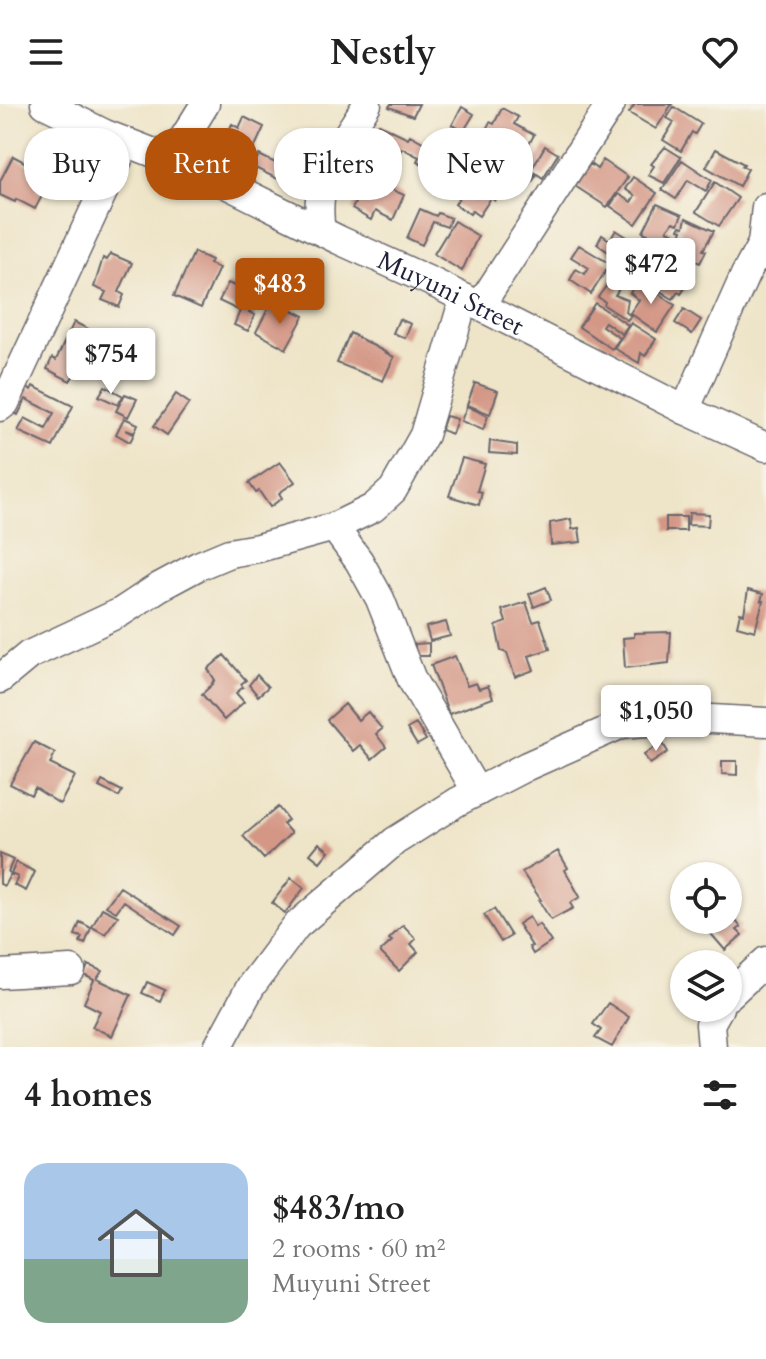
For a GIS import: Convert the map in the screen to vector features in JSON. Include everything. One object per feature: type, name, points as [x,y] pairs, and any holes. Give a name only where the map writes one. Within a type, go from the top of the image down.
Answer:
[{"type":"street","name":"Muyuni Street","points":[[45,104],[96,128]]},
{"type":"street","points":[[190,128],[205,104]]},
{"type":"street","points":[[352,128],[367,104]]},
{"type":"street","points":[[2,673],[29,655],[121,612],[198,566],[229,553],[334,527],[373,508],[393,490],[424,435],[472,302],[611,104]]},
{"type":"street","points":[[0,407],[5,403],[100,200]]},
{"type":"street","name":"Muyuni Street","points":[[258,200],[766,447]]},
{"type":"street","points":[[283,212],[299,200]]},
{"type":"street","points":[[319,200],[321,231]]},
{"type":"street","points":[[685,410],[745,275],[764,250],[766,207]]},
{"type":"street","points":[[334,527],[359,561],[380,599],[412,680],[477,792]]},
{"type":"street","points":[[218,1047],[251,986],[296,926],[395,841],[477,792],[622,724],[693,718],[766,722]]},
{"type":"street","points":[[742,983],[766,961]]},
{"type":"street","points":[[0,974],[71,970]]},
{"type":"street","points":[[689,1047],[714,1026]]},
{"type":"building","points":[[391,104],[419,104],[413,116],[389,107]]},
{"type":"building","points":[[635,104],[672,104],[656,129],[629,113]]},
{"type":"building","points":[[462,107],[474,114],[466,128],[452,125]]},
{"type":"building","points":[[674,107],[701,124],[695,134],[692,132],[681,151],[663,140],[674,122],[667,118]]},
{"type":"building","points":[[502,108],[518,117],[514,124],[521,128],[487,128],[490,122],[494,124]]},
{"type":"building","points":[[244,117],[264,127],[258,140],[258,128],[239,128]]},
{"type":"building","points":[[402,135],[418,139],[418,156],[402,148]]},
{"type":"building","points":[[545,146],[558,154],[543,178],[533,171]]},
{"type":"building","points":[[665,147],[681,157],[664,183],[648,175],[654,166],[651,164]]},
{"type":"building","points":[[716,149],[748,169],[739,186],[706,167]]},
{"type":"building","points":[[13,156],[24,162],[24,200],[40,200],[35,209],[0,195],[0,181]]},
{"type":"building","points":[[258,157],[274,162],[274,177],[258,169]]},
{"type":"building","points":[[603,160],[628,177],[607,207],[575,186],[590,164],[597,169]]},
{"type":"building","points":[[682,160],[712,180],[706,191],[688,180],[676,199],[662,190]]},
{"type":"building","points":[[633,177],[657,193],[636,224],[610,206],[618,194],[631,202],[635,196],[625,189]]},
{"type":"building","points":[[715,182],[738,198],[719,226],[696,212]]},
{"type":"building","points":[[402,200],[393,220],[375,211],[371,220],[352,209],[355,203],[352,201]]},
{"type":"building","points":[[458,200],[490,200],[479,216],[455,204]]},
{"type":"building","points":[[657,204],[682,215],[678,224],[673,222],[667,230],[674,233],[669,244],[643,232]]},
{"type":"building","points":[[420,209],[451,218],[447,227],[433,222],[422,245],[407,238]]},
{"type":"building","points":[[686,218],[714,231],[703,250],[706,251],[700,263],[677,253],[684,237],[680,236],[682,230],[679,229],[680,226],[684,227]]},
{"type":"building","points":[[454,221],[478,236],[462,271],[434,254]]},
{"type":"building","points":[[616,230],[627,237],[614,256],[597,244],[602,235],[610,240]]},
{"type":"building","points":[[579,245],[610,264],[591,294],[570,280],[576,269],[585,274],[589,268],[571,257]]},
{"type":"building","points":[[194,252],[211,260],[209,264],[219,268],[201,308],[174,296]]},
{"type":"building","points":[[665,252],[692,268],[690,272],[694,274],[681,294],[678,292],[673,299],[650,285],[662,265],[658,263]]},
{"type":"building","points":[[111,254],[132,263],[119,292],[124,295],[119,307],[102,300],[106,292],[94,287],[103,258],[107,260]]},
{"type":"building","points":[[618,260],[636,270],[631,280],[625,280],[615,295],[628,300],[626,312],[631,316],[627,320],[604,305],[605,302],[598,297],[615,274],[611,273]]},
{"type":"building","points":[[639,280],[675,305],[657,332],[630,313],[639,300],[630,293]]},
{"type":"building","points":[[228,283],[247,292],[251,285],[260,288],[249,312],[255,315],[248,331],[234,325],[240,311],[219,301]]},
{"type":"building","points":[[595,303],[628,325],[622,334],[605,322],[602,326],[620,338],[612,349],[579,327]]},
{"type":"building","points":[[270,305],[286,313],[289,308],[304,316],[286,349],[256,332]]},
{"type":"building","points":[[684,309],[701,320],[692,334],[675,323]]},
{"type":"building","points":[[399,319],[411,324],[405,338],[393,333]]},
{"type":"building","points":[[74,322],[108,339],[96,365],[84,359],[70,381],[47,369],[52,358],[56,360]]},
{"type":"building","points":[[631,323],[656,339],[645,356],[641,353],[639,363],[614,348]]},
{"type":"building","points":[[350,333],[394,357],[383,381],[337,363]]},
{"type":"building","points":[[16,382],[31,390],[33,386],[73,406],[53,447],[18,431],[25,418],[46,429],[54,413],[26,399],[18,415],[6,409]]},
{"type":"building","points":[[475,383],[498,391],[490,414],[467,405]]},
{"type":"building","points":[[105,386],[123,396],[118,405],[99,396]]},
{"type":"building","points":[[125,394],[137,399],[128,417],[116,411]]},
{"type":"building","points":[[176,394],[189,403],[167,435],[154,426]]},
{"type":"building","points":[[467,406],[488,416],[483,430],[461,421]]},
{"type":"building","points":[[446,416],[457,419],[452,434],[441,430]]},
{"type":"building","points":[[124,418],[138,424],[134,433],[126,430],[134,434],[130,442],[116,434]]},
{"type":"building","points":[[490,441],[517,445],[517,455],[489,453]]},
{"type":"building","points":[[462,458],[485,464],[477,491],[482,492],[479,505],[449,496]]},
{"type":"building","points":[[280,462],[295,482],[279,493],[282,498],[270,507],[249,483]]},
{"type":"building","points":[[689,513],[709,514],[708,526],[688,525]]},
{"type":"building","points":[[666,517],[686,517],[686,531],[666,531]]},
{"type":"building","points":[[571,519],[572,529],[579,528],[581,542],[551,545],[550,523]]},
{"type":"building","points":[[546,587],[551,600],[534,607],[529,594]]},
{"type":"building","points":[[748,590],[763,594],[755,631],[737,626],[740,613],[744,614]]},
{"type":"building","points":[[526,602],[533,622],[540,620],[550,649],[529,656],[534,670],[515,677],[507,653],[501,651],[496,626],[506,622],[502,610]]},
{"type":"building","points":[[446,622],[450,636],[430,641],[426,627]]},
{"type":"building","points":[[671,632],[669,663],[625,668],[623,638],[634,637],[634,633]]},
{"type":"building","points":[[429,643],[429,656],[415,656],[415,644]]},
{"type":"building","points":[[224,655],[246,680],[236,693],[244,702],[224,720],[202,694],[215,680],[208,669]]},
{"type":"building","points":[[455,656],[467,686],[476,683],[479,689],[488,686],[493,698],[449,714],[431,665]]},
{"type":"building","points":[[257,675],[268,687],[258,696],[249,685]]},
{"type":"building","points":[[345,704],[358,720],[368,712],[382,729],[376,734],[386,747],[372,759],[360,745],[353,751],[327,720]]},
{"type":"building","points":[[416,724],[426,740],[417,745],[407,729]]},
{"type":"building","points":[[34,742],[55,753],[50,764],[75,776],[60,804],[35,788],[31,795],[10,784]]},
{"type":"building","points":[[662,742],[668,752],[650,764],[644,755]]},
{"type":"building","points":[[722,761],[737,761],[737,775],[722,774]]},
{"type":"building","points":[[102,781],[122,791],[119,797],[99,787]]},
{"type":"building","points":[[278,807],[288,820],[283,824],[291,833],[264,859],[243,836]]},
{"type":"building","points":[[319,843],[329,851],[320,862],[310,854]]},
{"type":"building","points":[[558,851],[580,897],[570,903],[573,908],[551,920],[522,872]]},
{"type":"building","points":[[0,854],[13,860],[4,886],[0,884]]},
{"type":"building","points":[[16,862],[35,872],[26,891],[14,885],[18,877],[11,874]]},
{"type":"building","points":[[291,878],[304,888],[285,913],[272,903]]},
{"type":"building","points":[[120,887],[181,926],[175,935],[124,901],[116,912],[106,906]]},
{"type":"building","points":[[102,908],[118,916],[105,934],[92,927]]},
{"type":"building","points":[[494,909],[511,936],[501,942],[484,915]]},
{"type":"building","points":[[529,917],[535,927],[539,924],[551,942],[533,954],[529,947],[532,946],[518,924]]},
{"type":"building","points":[[80,922],[91,928],[85,944],[80,942],[82,937],[75,935]]},
{"type":"building","points":[[403,925],[416,939],[411,944],[418,952],[399,971],[380,952]]},
{"type":"building","points":[[711,934],[742,935],[725,950]]},
{"type":"building","points":[[88,965],[102,971],[97,979],[131,995],[112,1036],[92,1027],[100,1011],[84,1003],[94,980],[84,975]]},
{"type":"building","points":[[147,982],[165,990],[160,1001],[142,993]]},
{"type":"building","points":[[608,1003],[629,1017],[612,1047],[595,1038],[601,1030],[593,1024]]}]
